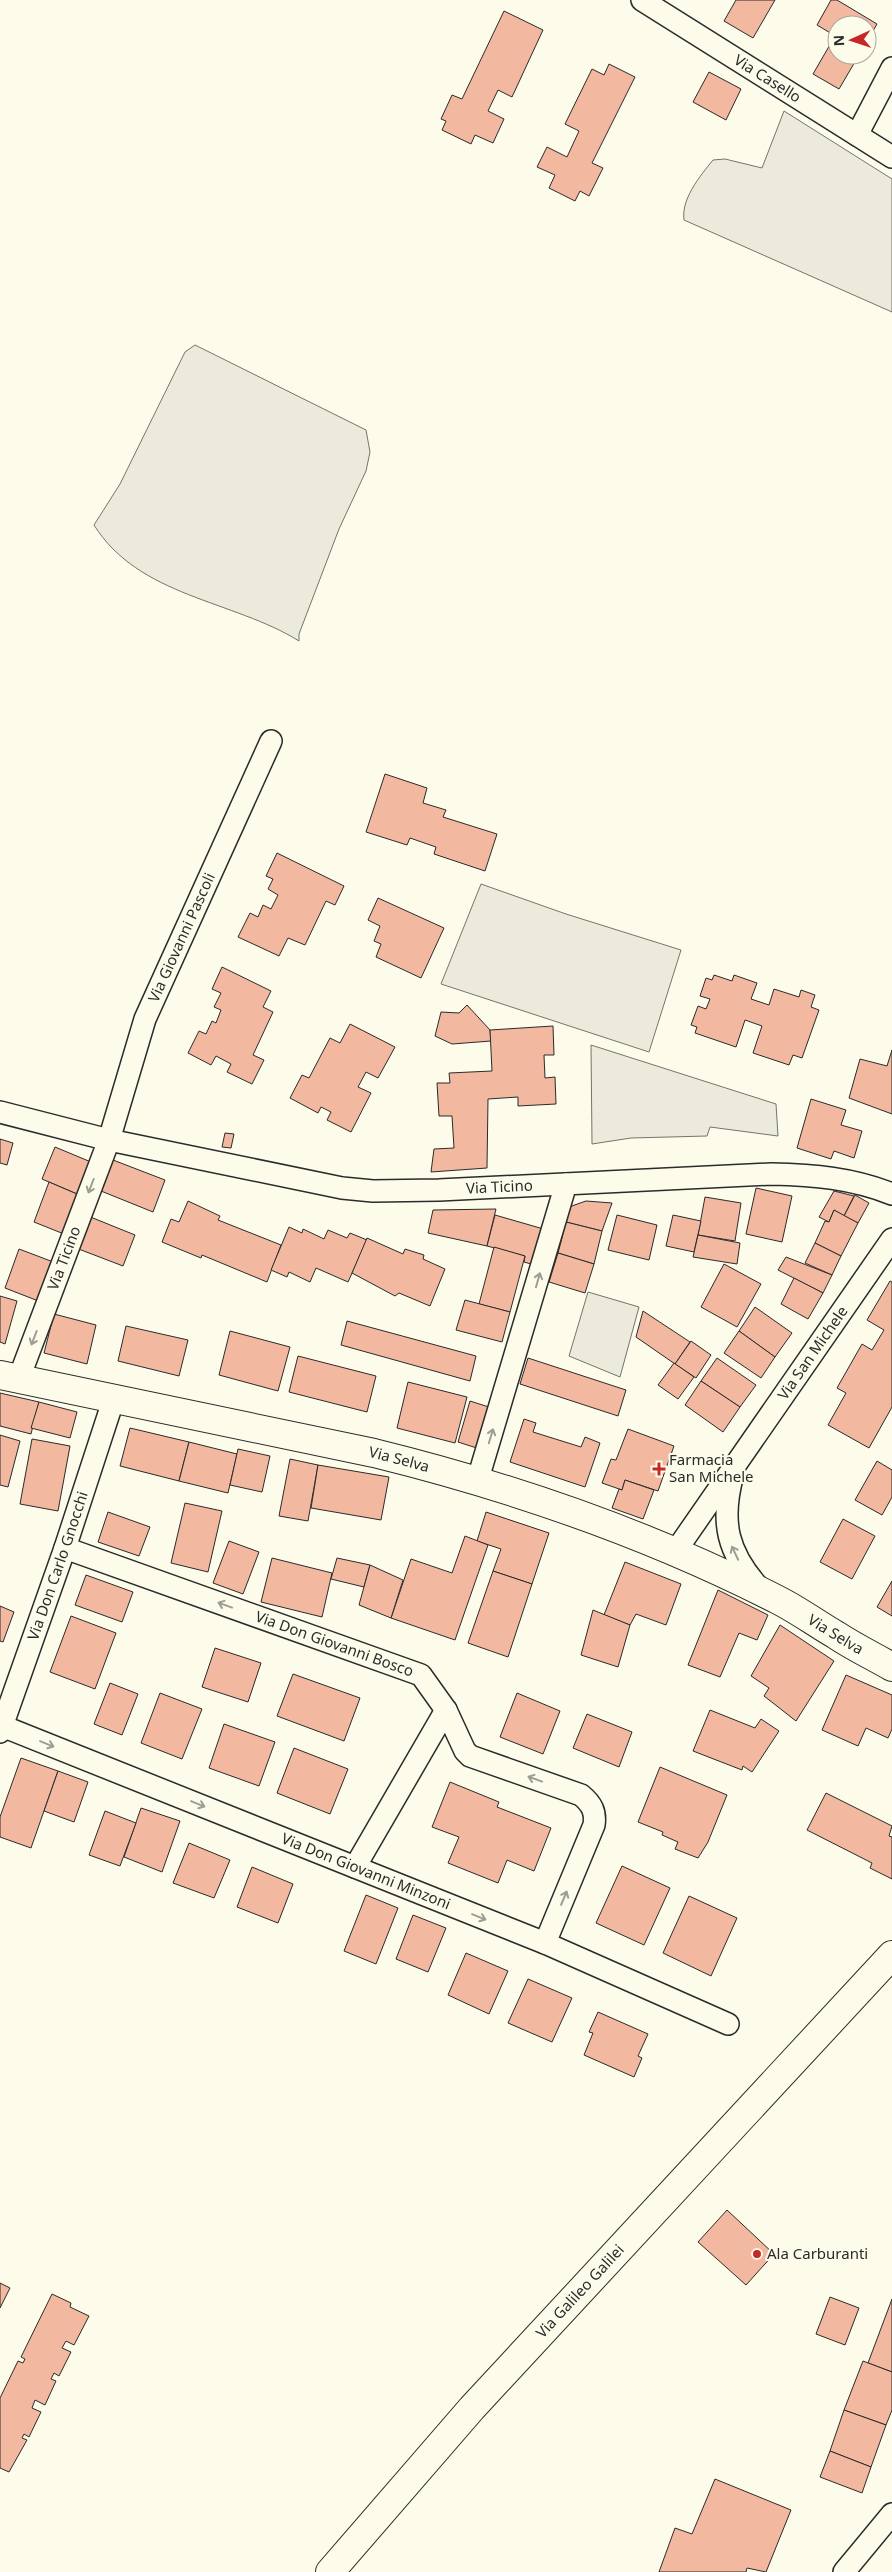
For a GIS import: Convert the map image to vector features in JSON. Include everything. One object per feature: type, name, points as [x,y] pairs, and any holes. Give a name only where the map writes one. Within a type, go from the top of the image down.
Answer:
[{"type":"main road","name":"Via Selva","points":[[10,1376],[374,1453],[477,1482],[600,1523],[675,1552],[772,1596],[842,1622],[892,1647]]},
{"type":"main road","name":"Via Selva","points":[[772,1596],[838,1637],[892,1666]]},
{"type":"main road","name":"Via Galileo Galilei","points":[[330,2572],[472,2408],[892,1955]]},
{"type":"main road","name":"Via Galileo Galilei","points":[[836,2017],[892,1983]]},
{"type":"street","name":"Via Casello","points":[[642,0],[892,157]]},
{"type":"street","points":[[856,134],[892,68]]},
{"type":"street","name":"Via Giovanni Pascoli","points":[[109,1140],[145,1020],[272,741]]},
{"type":"street","name":"Via Ticino","points":[[0,1112],[109,1140],[342,1188],[373,1191],[439,1190],[771,1174],[820,1175],[846,1179],[892,1194]]},
{"type":"street","name":"Via Ticino","points":[[10,1376],[109,1140]]},
{"type":"street","points":[[477,1482],[566,1184]]},
{"type":"street","name":"Via San Michele","points":[[675,1552],[892,1239]]},
{"type":"street","name":"Via Don Carlo Gnocchi","points":[[1,1729],[65,1548],[114,1398]]},
{"type":"street","name":"Via San Michele","points":[[735,1466],[726,1513],[727,1532],[733,1553],[748,1576],[772,1596]]},
{"type":"street","name":"Via Don Giovanni Bosco","points":[[65,1548],[421,1675],[446,1710],[465,1751],[470,1756],[581,1795],[588,1801],[594,1812],[590,1835],[545,1943]]},
{"type":"street","points":[[355,1866],[446,1710]]},
{"type":"street","name":"Via Don Giovanni Minzoni","points":[[1,1729],[355,1866],[545,1943],[728,2024]]},
{"type":"street","points":[[844,2572],[892,2514]]},
{"type":"shaded area","points":[[784,111],[892,179],[892,312],[684,220],[685,204],[688,196],[697,180],[713,160],[725,159],[762,168]]},
{"type":"shaded area","points":[[195,345],[366,430],[370,452],[366,471],[339,529],[299,634],[299,641],[273,627],[161,583],[136,568],[113,549],[94,525],[120,484],[185,352]]},
{"type":"shaded area","points":[[481,884],[566,914],[681,950],[649,1052],[441,984]]},
{"type":"shaded area","points":[[591,1045],[776,1104],[778,1136],[710,1127],[707,1136],[631,1138],[592,1144]]},
{"type":"shaded area","points":[[588,1292],[639,1307],[620,1377],[569,1356]]},
{"type":"building","points":[[736,0],[775,0],[753,38],[724,21]]},
{"type":"building","points":[[831,0],[837,0],[862,15],[827,15],[827,31],[817,25]]},
{"type":"building","points":[[504,11],[543,30],[512,97],[498,90],[488,111],[504,119],[493,143],[475,135],[471,144],[442,130],[446,121],[441,119],[452,95],[462,99]]},
{"type":"building","points":[[827,50],[827,65],[853,65],[839,89],[813,74]]},
{"type":"building","points":[[609,64],[635,77],[592,163],[603,168],[589,196],[580,191],[575,201],[549,188],[555,175],[537,167],[547,147],[567,157],[579,131],[565,124],[592,69],[604,75]]},
{"type":"building","points":[[709,72],[741,89],[726,120],[693,102]]},
{"type":"building","points":[[385,774],[427,788],[423,803],[446,810],[443,817],[497,834],[485,871],[434,854],[436,847],[410,838],[407,845],[366,832]]},
{"type":"building","points":[[277,853],[344,886],[335,905],[326,901],[305,945],[288,938],[279,956],[238,937],[250,913],[258,917],[263,905],[271,909],[278,895],[268,889],[273,879],[266,876]]},
{"type":"building","points":[[378,898],[444,928],[421,978],[376,957],[381,944],[374,941],[380,926],[368,920]]},
{"type":"building","points":[[222,967],[271,991],[263,1007],[273,1012],[253,1055],[264,1060],[252,1084],[227,1072],[231,1064],[216,1056],[211,1065],[188,1053],[199,1031],[206,1034],[212,1021],[216,1023],[221,1010],[214,1007],[221,993],[212,989]]},
{"type":"building","points":[[714,975],[732,981],[734,975],[757,983],[751,999],[769,1005],[774,989],[799,997],[801,990],[815,995],[811,1007],[819,1010],[802,1058],[793,1055],[789,1065],[753,1053],[762,1026],[745,1020],[736,1047],[695,1033],[697,1027],[691,1025],[698,1006],[706,1009],[710,999],[700,996],[706,978],[712,980]]},
{"type":"building","points":[[467,1005],[490,1030],[491,1041],[452,1044],[435,1036],[441,1012],[459,1013]]},
{"type":"building","points":[[350,1024],[395,1047],[378,1078],[366,1072],[358,1087],[371,1093],[351,1132],[327,1120],[331,1112],[321,1107],[318,1113],[290,1098],[302,1075],[309,1078],[330,1038],[340,1043]]},
{"type":"building","points":[[553,1026],[554,1055],[544,1055],[545,1078],[555,1077],[556,1104],[518,1106],[518,1097],[488,1099],[487,1168],[431,1172],[434,1149],[454,1148],[452,1116],[439,1116],[437,1083],[450,1083],[449,1073],[492,1071],[490,1030]]},
{"type":"building","points":[[892,1050],[892,1114],[849,1098],[860,1059],[887,1066]]},
{"type":"building","points":[[811,1099],[846,1110],[841,1125],[862,1131],[854,1158],[834,1151],[831,1159],[797,1148]]},
{"type":"building","points":[[225,1133],[234,1134],[231,1148],[222,1147]]},
{"type":"building","points":[[0,1139],[13,1143],[7,1165],[0,1163]]},
{"type":"building","points":[[55,1147],[91,1162],[77,1194],[42,1179]]},
{"type":"building","points":[[113,1160],[165,1180],[153,1212],[101,1191]]},
{"type":"building","points":[[49,1182],[77,1194],[64,1234],[34,1222]]},
{"type":"building","points":[[756,1188],[792,1196],[782,1242],[746,1234]]},
{"type":"building","points":[[834,1191],[854,1196],[844,1216],[834,1210],[829,1222],[819,1217]]},
{"type":"building","points":[[855,1195],[869,1203],[858,1223],[844,1216]]},
{"type":"building","points":[[705,1197],[741,1203],[735,1241],[698,1235]]},
{"type":"building","points":[[188,1201],[220,1216],[218,1220],[281,1245],[267,1282],[202,1255],[201,1258],[162,1242],[171,1219],[179,1222]]},
{"type":"building","points":[[586,1201],[612,1203],[602,1231],[566,1222],[569,1207]]},
{"type":"building","points":[[496,1209],[487,1246],[428,1233],[433,1210]]},
{"type":"building","points":[[834,1210],[858,1223],[841,1256],[815,1243],[825,1221],[829,1222]]},
{"type":"building","points":[[495,1215],[547,1230],[538,1266],[524,1262],[525,1256],[487,1246]]},
{"type":"building","points":[[617,1215],[657,1225],[649,1260],[608,1250]]},
{"type":"building","points":[[673,1215],[701,1221],[694,1252],[666,1246]]},
{"type":"building","points":[[88,1216],[135,1235],[123,1266],[76,1248]]},
{"type":"building","points":[[566,1222],[602,1231],[594,1264],[558,1253]]},
{"type":"building","points":[[289,1227],[302,1233],[303,1229],[324,1239],[328,1230],[347,1238],[350,1233],[367,1240],[348,1282],[316,1268],[310,1282],[289,1272],[287,1277],[271,1270]]},
{"type":"building","points":[[698,1235],[740,1243],[737,1264],[693,1257]]},
{"type":"building","points":[[367,1238],[403,1254],[405,1249],[424,1255],[423,1259],[445,1269],[430,1306],[399,1293],[395,1296],[352,1273]]},
{"type":"building","points":[[815,1243],[841,1256],[832,1275],[805,1263]]},
{"type":"building","points":[[494,1247],[525,1256],[510,1312],[479,1304]]},
{"type":"building","points":[[19,1249],[56,1263],[41,1302],[5,1288]]},
{"type":"building","points":[[558,1253],[594,1264],[585,1293],[549,1282]]},
{"type":"building","points":[[786,1257],[832,1275],[823,1293],[778,1270]]},
{"type":"building","points":[[724,1264],[761,1284],[737,1327],[701,1307]]},
{"type":"building","points":[[794,1278],[823,1293],[808,1319],[781,1304]]},
{"type":"building","points":[[890,1281],[892,1282],[892,1407],[869,1448],[828,1425],[846,1393],[837,1388],[862,1344],[872,1350],[884,1330],[867,1320]]},
{"type":"building","points":[[0,1296],[17,1301],[5,1344],[0,1342]]},
{"type":"building","points":[[465,1300],[510,1312],[502,1342],[456,1330]]},
{"type":"building","points":[[755,1307],[792,1333],[775,1357],[739,1331]]},
{"type":"building","points":[[643,1311],[690,1342],[675,1364],[636,1337]]},
{"type":"building","points":[[54,1314],[96,1325],[87,1364],[44,1353]]},
{"type":"building","points":[[347,1321],[476,1356],[470,1381],[341,1345]]},
{"type":"building","points":[[126,1326],[188,1340],[179,1376],[118,1361]]},
{"type":"building","points":[[230,1331],[290,1347],[278,1391],[219,1375]]},
{"type":"building","points":[[739,1331],[775,1357],[761,1378],[724,1353]]},
{"type":"building","points":[[691,1341],[711,1355],[696,1378],[675,1364]]},
{"type":"building","points":[[298,1356],[376,1376],[367,1412],[289,1392]]},
{"type":"building","points":[[528,1358],[626,1390],[618,1416],[520,1384]]},
{"type":"building","points":[[717,1358],[756,1385],[740,1407],[701,1381]]},
{"type":"building","points":[[674,1363],[694,1377],[678,1399],[658,1385]]},
{"type":"building","points":[[701,1381],[740,1407],[723,1432],[685,1405]]},
{"type":"building","points":[[408,1382],[467,1397],[455,1443],[397,1428]]},
{"type":"building","points":[[0,1393],[39,1402],[31,1434],[0,1426]]},
{"type":"building","points":[[470,1401],[495,1409],[483,1450],[458,1442]]},
{"type":"building","points":[[39,1402],[77,1412],[70,1438],[31,1428]]},
{"type":"building","points":[[524,1419],[536,1423],[533,1432],[581,1447],[585,1437],[600,1443],[585,1487],[510,1462]]},
{"type":"building","points":[[130,1428],[189,1442],[179,1481],[120,1466]]},
{"type":"building","points":[[628,1429],[674,1446],[658,1491],[625,1480],[622,1490],[602,1483],[611,1459],[616,1460]]},
{"type":"building","points":[[0,1435],[20,1441],[8,1487],[0,1485]]},
{"type":"building","points":[[32,1439],[70,1446],[58,1511],[20,1504]]},
{"type":"building","points":[[189,1442],[237,1454],[228,1493],[179,1481]]},
{"type":"building","points":[[238,1449],[270,1456],[262,1492],[230,1485]]},
{"type":"building","points":[[290,1459],[318,1465],[308,1521],[279,1516]]},
{"type":"building","points":[[877,1461],[892,1470],[892,1497],[882,1515],[855,1500]]},
{"type":"building","points":[[318,1465],[389,1477],[381,1520],[311,1508]]},
{"type":"building","points":[[625,1480],[654,1490],[643,1519],[612,1508],[619,1489],[622,1490]]},
{"type":"building","points":[[185,1503],[222,1511],[208,1572],[171,1563]]},
{"type":"building","points":[[108,1512],[150,1527],[139,1556],[98,1542]]},
{"type":"building","points":[[486,1512],[549,1533],[532,1584],[493,1571],[501,1549],[477,1541]]},
{"type":"building","points":[[843,1519],[875,1536],[852,1579],[820,1562]]},
{"type":"building","points":[[465,1536],[488,1545],[455,1640],[391,1618],[411,1559],[452,1573]]},
{"type":"building","points":[[229,1541],[259,1552],[243,1594],[213,1583]]},
{"type":"building","points":[[272,1558],[332,1573],[322,1617],[261,1602]]},
{"type":"building","points":[[337,1558],[370,1565],[364,1587],[331,1579]]},
{"type":"building","points":[[625,1562],[681,1584],[666,1625],[636,1614],[630,1625],[604,1615]]},
{"type":"building","points":[[370,1565],[403,1580],[391,1618],[359,1605]]},
{"type":"building","points":[[493,1571],[532,1584],[508,1657],[468,1643]]},
{"type":"building","points":[[86,1575],[133,1592],[122,1622],[75,1605]]},
{"type":"building","points":[[892,1581],[892,1616],[877,1607]]},
{"type":"building","points":[[718,1590],[768,1615],[757,1640],[739,1633],[720,1677],[688,1665]]},
{"type":"building","points":[[0,1606],[14,1612],[3,1642],[0,1641]]},
{"type":"building","points":[[593,1610],[630,1625],[618,1667],[581,1655]]},
{"type":"building","points":[[71,1616],[116,1633],[95,1689],[50,1672]]},
{"type":"building","points":[[780,1625],[834,1661],[796,1721],[764,1696],[769,1688],[751,1676]]},
{"type":"building","points":[[215,1648],[261,1663],[248,1702],[202,1687]]},
{"type":"building","points":[[293,1674],[360,1698],[344,1741],[277,1716]]},
{"type":"building","points":[[846,1675],[892,1695],[892,1729],[888,1738],[866,1728],[858,1746],[822,1730]]},
{"type":"building","points":[[110,1683],[138,1694],[122,1735],[94,1724]]},
{"type":"building","points":[[160,1693],[202,1709],[182,1759],[141,1743]]},
{"type":"building","points":[[517,1693],[560,1711],[543,1754],[500,1737]]},
{"type":"building","points":[[710,1710],[755,1728],[761,1719],[779,1731],[752,1772],[743,1766],[742,1770],[693,1751]]},
{"type":"building","points":[[587,1714],[632,1732],[619,1767],[573,1748]]},
{"type":"building","points":[[224,1724],[275,1742],[259,1786],[209,1768]]},
{"type":"building","points":[[294,1748],[348,1769],[330,1814],[277,1793]]},
{"type":"building","points":[[21,1758],[58,1771],[31,1848],[0,1837],[0,1817]]},
{"type":"building","points":[[660,1767],[727,1795],[708,1842],[698,1858],[675,1849],[678,1842],[662,1835],[663,1832],[638,1822]]},
{"type":"building","points":[[58,1771],[88,1782],[74,1822],[44,1811]]},
{"type":"building","points":[[450,1782],[499,1802],[497,1807],[551,1828],[534,1871],[507,1860],[498,1883],[448,1863],[459,1837],[432,1827]]},
{"type":"building","points":[[826,1793],[892,1826],[889,1836],[892,1837],[892,1879],[870,1868],[872,1863],[807,1830]]},
{"type":"building","points":[[141,1808],[180,1821],[162,1872],[124,1857]]},
{"type":"building","points":[[105,1811],[136,1823],[120,1866],[89,1855]]},
{"type":"building","points":[[189,1843],[230,1860],[214,1898],[173,1883]]},
{"type":"building","points":[[622,1866],[670,1888],[644,1945],[596,1923]]},
{"type":"building","points":[[252,1867],[293,1884],[278,1923],[237,1907]]},
{"type":"building","points":[[366,1895],[398,1908],[376,1964],[344,1951]]},
{"type":"building","points":[[689,1896],[737,1918],[711,1976],[663,1953]]},
{"type":"building","points":[[413,1915],[446,1928],[428,1972],[396,1959]]},
{"type":"building","points":[[466,1953],[508,1971],[489,2014],[448,1995]]},
{"type":"building","points":[[528,1979],[572,1998],[552,2042],[508,2023]]},
{"type":"building","points":[[598,2012],[648,2034],[638,2056],[642,2058],[634,2077],[584,2055],[593,2033],[589,2032]]},
{"type":"building","points":[[727,2210],[774,2254],[746,2285],[698,2242]]},
{"type":"building","points":[[0,2283],[10,2288],[0,2308]]},
{"type":"building","points":[[52,2294],[71,2303],[70,2307],[89,2316],[74,2345],[66,2341],[62,2348],[71,2352],[59,2376],[54,2373],[51,2379],[56,2381],[45,2405],[35,2400],[32,2408],[41,2412],[29,2437],[24,2434],[22,2438],[27,2440],[9,2472],[0,2468],[0,2398],[18,2361],[23,2363],[25,2359],[21,2357]]},
{"type":"building","points":[[830,2297],[859,2308],[845,2345],[816,2334]]},
{"type":"building","points":[[892,2299],[892,2372],[868,2363]]},
{"type":"building","points":[[863,2361],[892,2372],[892,2410],[886,2425],[844,2410]]},
{"type":"building","points":[[844,2410],[886,2425],[871,2467],[830,2451]]},
{"type":"building","points":[[830,2451],[871,2467],[862,2493],[820,2477]]},
{"type":"building","points":[[715,2479],[791,2510],[766,2572],[747,2568],[746,2572],[659,2572],[675,2528],[692,2534]]},
{"type":"place","name":"Farmacia San Michele","points":[[659,1469]]},
{"type":"place","name":"Ala Carburanti","points":[[757,2254]]}]
